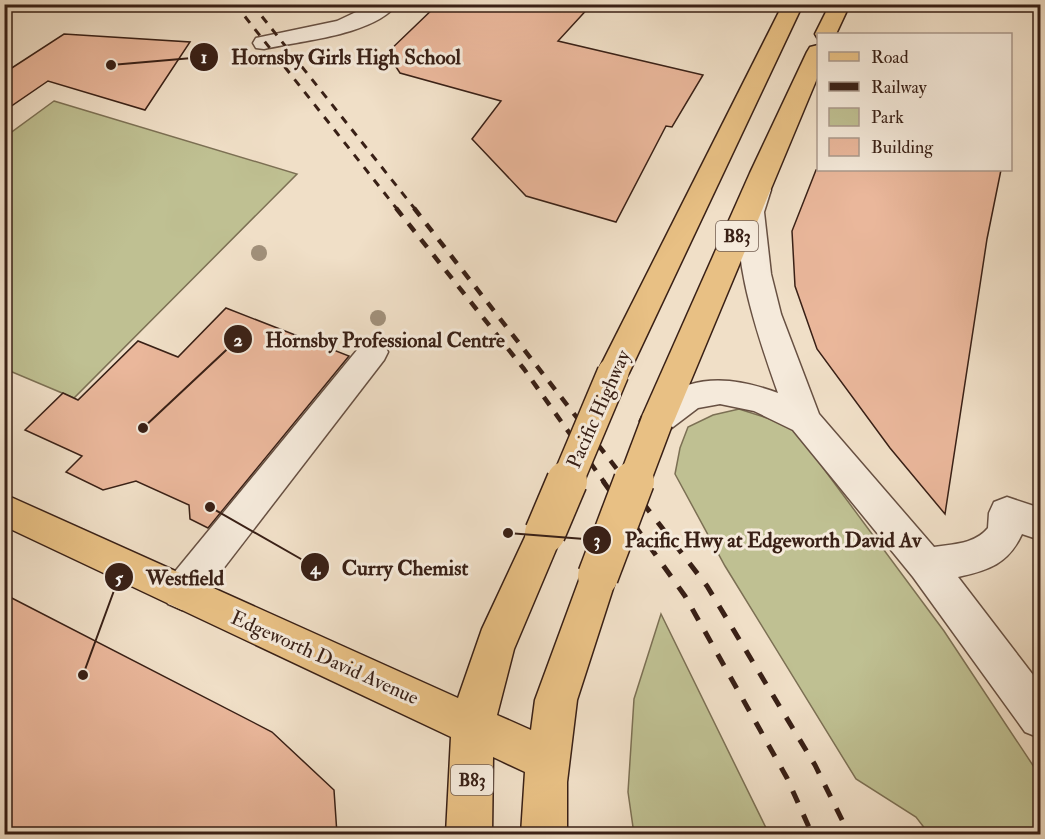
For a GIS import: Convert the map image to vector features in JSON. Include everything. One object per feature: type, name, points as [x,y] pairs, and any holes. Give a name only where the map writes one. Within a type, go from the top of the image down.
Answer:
[{"type":"main road","name":"Pacific Highway","points":[[469,834],[474,725],[480,691],[491,658],[613,373],[793,4]]},
{"type":"main road","points":[[826,33],[840,4]]},
{"type":"main road","name":"B83","points":[[544,834],[547,760],[561,682],[598,576],[657,421],[763,174],[817,56]]},
{"type":"main road","name":"Edgeworth David Avenue","points":[[4,508],[547,760]]},
{"type":"street","points":[[264,43],[298,33],[328,31],[381,9]]},
{"type":"street","points":[[763,174],[751,212],[757,274],[774,340],[806,421],[926,565],[1041,717]]},
{"type":"street","points":[[182,592],[373,352]]},
{"type":"street","points":[[657,421],[676,405],[709,392],[755,398],[783,408],[806,421]]},
{"type":"street","points":[[926,565],[983,554],[998,545],[1006,531],[1024,519]]},
{"type":"green space","points":[[54,101],[297,174],[74,398],[5,369],[5,137]]},
{"type":"green space","points":[[739,409],[792,426],[944,631],[1040,776],[1040,834],[929,834],[916,817],[856,779],[725,566],[675,474],[680,448],[688,427],[713,415]]},
{"type":"green space","points":[[661,614],[769,834],[634,834],[628,792],[634,699]]},
{"type":"building","points":[[438,4],[592,4],[558,41],[703,75],[672,127],[666,126],[616,222],[526,196],[472,139],[501,101],[400,73],[387,53]]},
{"type":"building","points":[[64,34],[190,42],[145,110],[48,81],[4,111],[4,73]]},
{"type":"building","points":[[816,170],[1001,171],[987,239],[945,514],[890,448],[817,349],[795,286],[792,231]]},
{"type":"building","points":[[226,308],[349,356],[208,528],[190,519],[189,505],[136,481],[103,490],[66,472],[82,456],[25,430],[63,393],[78,400],[138,341],[178,357]]},
{"type":"building","points":[[4,594],[272,732],[334,790],[337,834],[4,834]]},
{"type":"railway","points":[[235,4],[397,209]]},
{"type":"railway","points":[[252,4],[415,209]]},
{"type":"railway","points":[[396,208],[524,369],[604,482]]},
{"type":"railway","points":[[414,208],[627,482]]},
{"type":"railway","points":[[603,481],[685,596],[787,778],[812,834]]},
{"type":"railway","points":[[626,481],[707,586],[815,765],[849,834]]},
{"type":"place","name":"Hornsby Girls High School","points":[[111,65]]},
{"type":"place","name":"Hornsby Professional Centre","points":[[143,428]]},
{"type":"place","name":"Curry Chemist","points":[[210,507]]},
{"type":"place","name":"Pacific Hwy at Edgeworth David Av","points":[[508,533]]},
{"type":"place","name":"Westfield","points":[[83,675]]}]
